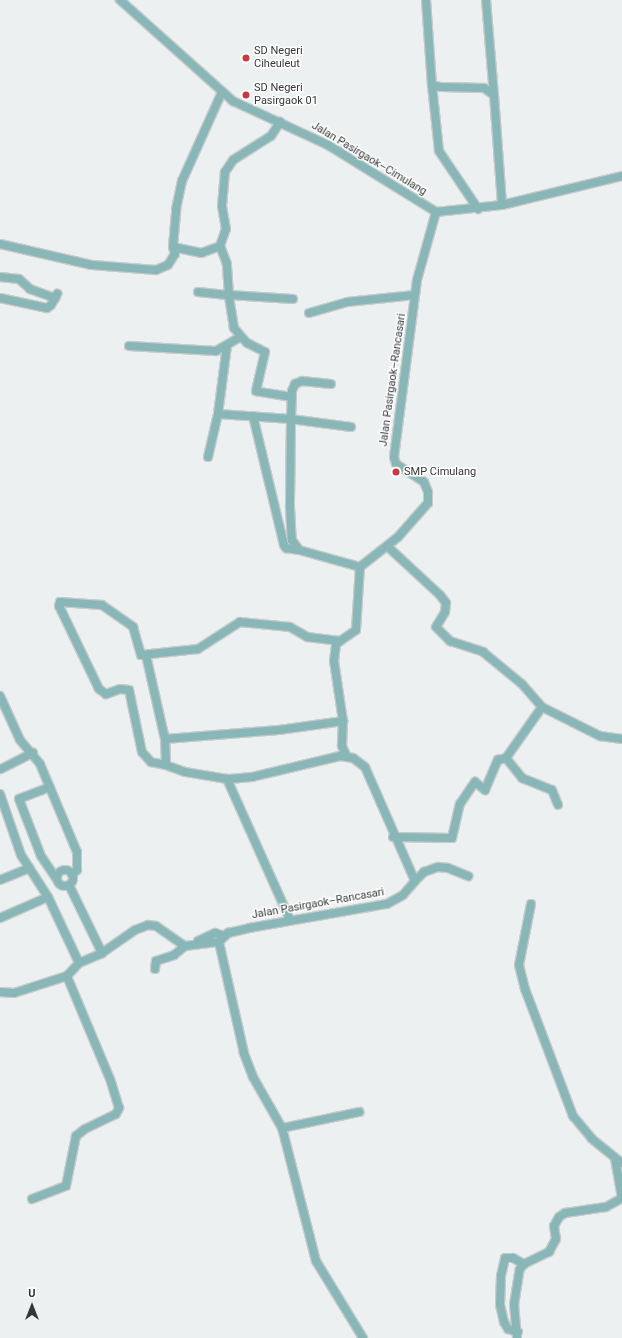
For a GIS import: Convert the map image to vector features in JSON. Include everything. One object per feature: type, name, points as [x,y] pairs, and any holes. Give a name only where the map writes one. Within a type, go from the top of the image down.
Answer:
[{"type":"street","name":"Jalan Pasirgaok–Cimulang","points":[[120,0],[233,101],[328,145],[436,212]]},
{"type":"street","points":[[426,0],[437,146],[478,209]]},
{"type":"street","points":[[486,0],[502,205]]},
{"type":"street","points":[[432,84],[441,87],[481,87],[494,95]]},
{"type":"street","points":[[0,244],[92,265],[156,270],[170,263],[175,254],[173,247],[176,209],[182,181],[222,92]]},
{"type":"street","points":[[280,122],[271,136],[233,160],[225,172],[222,206],[226,229],[220,246],[227,264],[232,324],[240,336],[265,351],[256,391],[292,398]]},
{"type":"street","points":[[436,212],[478,209],[502,205],[622,176]]},
{"type":"street","name":"Jalan Pasirgaok–Rancasari","points":[[360,567],[387,546],[424,510],[429,496],[424,482],[396,464],[394,457],[415,295],[426,242],[436,212]]},
{"type":"street","points":[[173,247],[201,253],[220,246]]},
{"type":"street","points":[[0,277],[19,279],[30,289],[56,296],[47,308],[0,298]]},
{"type":"street","points":[[198,292],[293,299]]},
{"type":"street","points":[[309,313],[347,302],[415,295]]},
{"type":"street","points":[[128,346],[211,351],[227,346],[240,336]]},
{"type":"street","points":[[208,457],[218,414],[227,346]]},
{"type":"street","points":[[299,550],[292,540],[290,507],[291,419],[293,388],[299,382],[331,384]]},
{"type":"street","points":[[218,414],[291,419],[351,427]]},
{"type":"street","points":[[253,416],[286,548],[299,550],[360,567],[356,630],[335,645],[334,661],[343,721],[345,754],[252,777],[227,780],[185,772],[166,764],[152,762],[142,752],[128,690],[120,688],[106,694],[99,689],[59,603],[102,605],[133,627],[139,654],[146,655],[198,649],[240,622],[290,627],[307,637],[340,641]]},
{"type":"street","points":[[387,546],[443,599],[445,612],[436,627],[450,641],[483,652],[522,684],[542,707],[600,736],[622,739]]},
{"type":"street","points":[[146,655],[165,738],[166,764]]},
{"type":"street","points":[[0,696],[20,740],[33,753],[50,787],[77,852],[77,870],[72,875],[69,885],[102,953]]},
{"type":"street","points":[[393,837],[452,838],[460,804],[475,782],[485,790],[498,760],[506,758],[542,707]]},
{"type":"street","points":[[165,738],[279,730],[343,721]]},
{"type":"street","points":[[1,769],[33,753]]},
{"type":"street","points":[[340,756],[353,758],[365,767],[393,837],[415,882]]},
{"type":"street","points":[[506,758],[522,778],[552,790],[558,805]]},
{"type":"street","points":[[227,780],[290,920]]},
{"type":"street","points":[[50,787],[19,798],[41,856],[62,886],[69,885]]},
{"type":"street","points":[[0,794],[17,846],[48,897],[79,963]]},
{"type":"street","name":"Jalan Pasirgaok–Rancasari","points":[[155,969],[156,961],[174,955],[189,945],[215,933],[225,936],[290,920],[387,904],[403,895],[424,872],[438,867],[448,868],[468,876]]},
{"type":"street","points":[[0,880],[30,868]]},
{"type":"street","points":[[56,878],[63,870],[72,875]]},
{"type":"street","points":[[0,918],[48,897]]},
{"type":"street","points":[[518,1335],[514,1304],[517,1277],[524,1264],[550,1252],[556,1239],[554,1226],[559,1217],[565,1213],[606,1207],[622,1198],[619,1161],[592,1139],[573,1116],[525,989],[519,965],[531,904]]},
{"type":"street","points":[[0,992],[14,993],[67,976],[79,963],[102,953],[135,930],[148,925],[156,926],[189,945],[219,942],[225,936]]},
{"type":"street","points":[[219,942],[244,1053],[253,1077],[282,1128],[316,1261],[363,1338]]},
{"type":"street","points":[[32,1198],[66,1186],[76,1136],[85,1129],[116,1114],[120,1108],[110,1079],[67,976]]},
{"type":"street","points":[[282,1128],[359,1112]]},
{"type":"street","points":[[614,1202],[622,1208]]},
{"type":"street","points":[[518,1335],[508,1328],[504,1322],[500,1305],[501,1276],[505,1258],[513,1258],[524,1264]]},
{"type":"place","name":"SD Negeri Ciheuleut","points":[[246,58]]},
{"type":"place","name":"SD Negeri Pasirgaok 01","points":[[246,95]]},
{"type":"place","name":"SMP Cimulang","points":[[396,472]]}]
